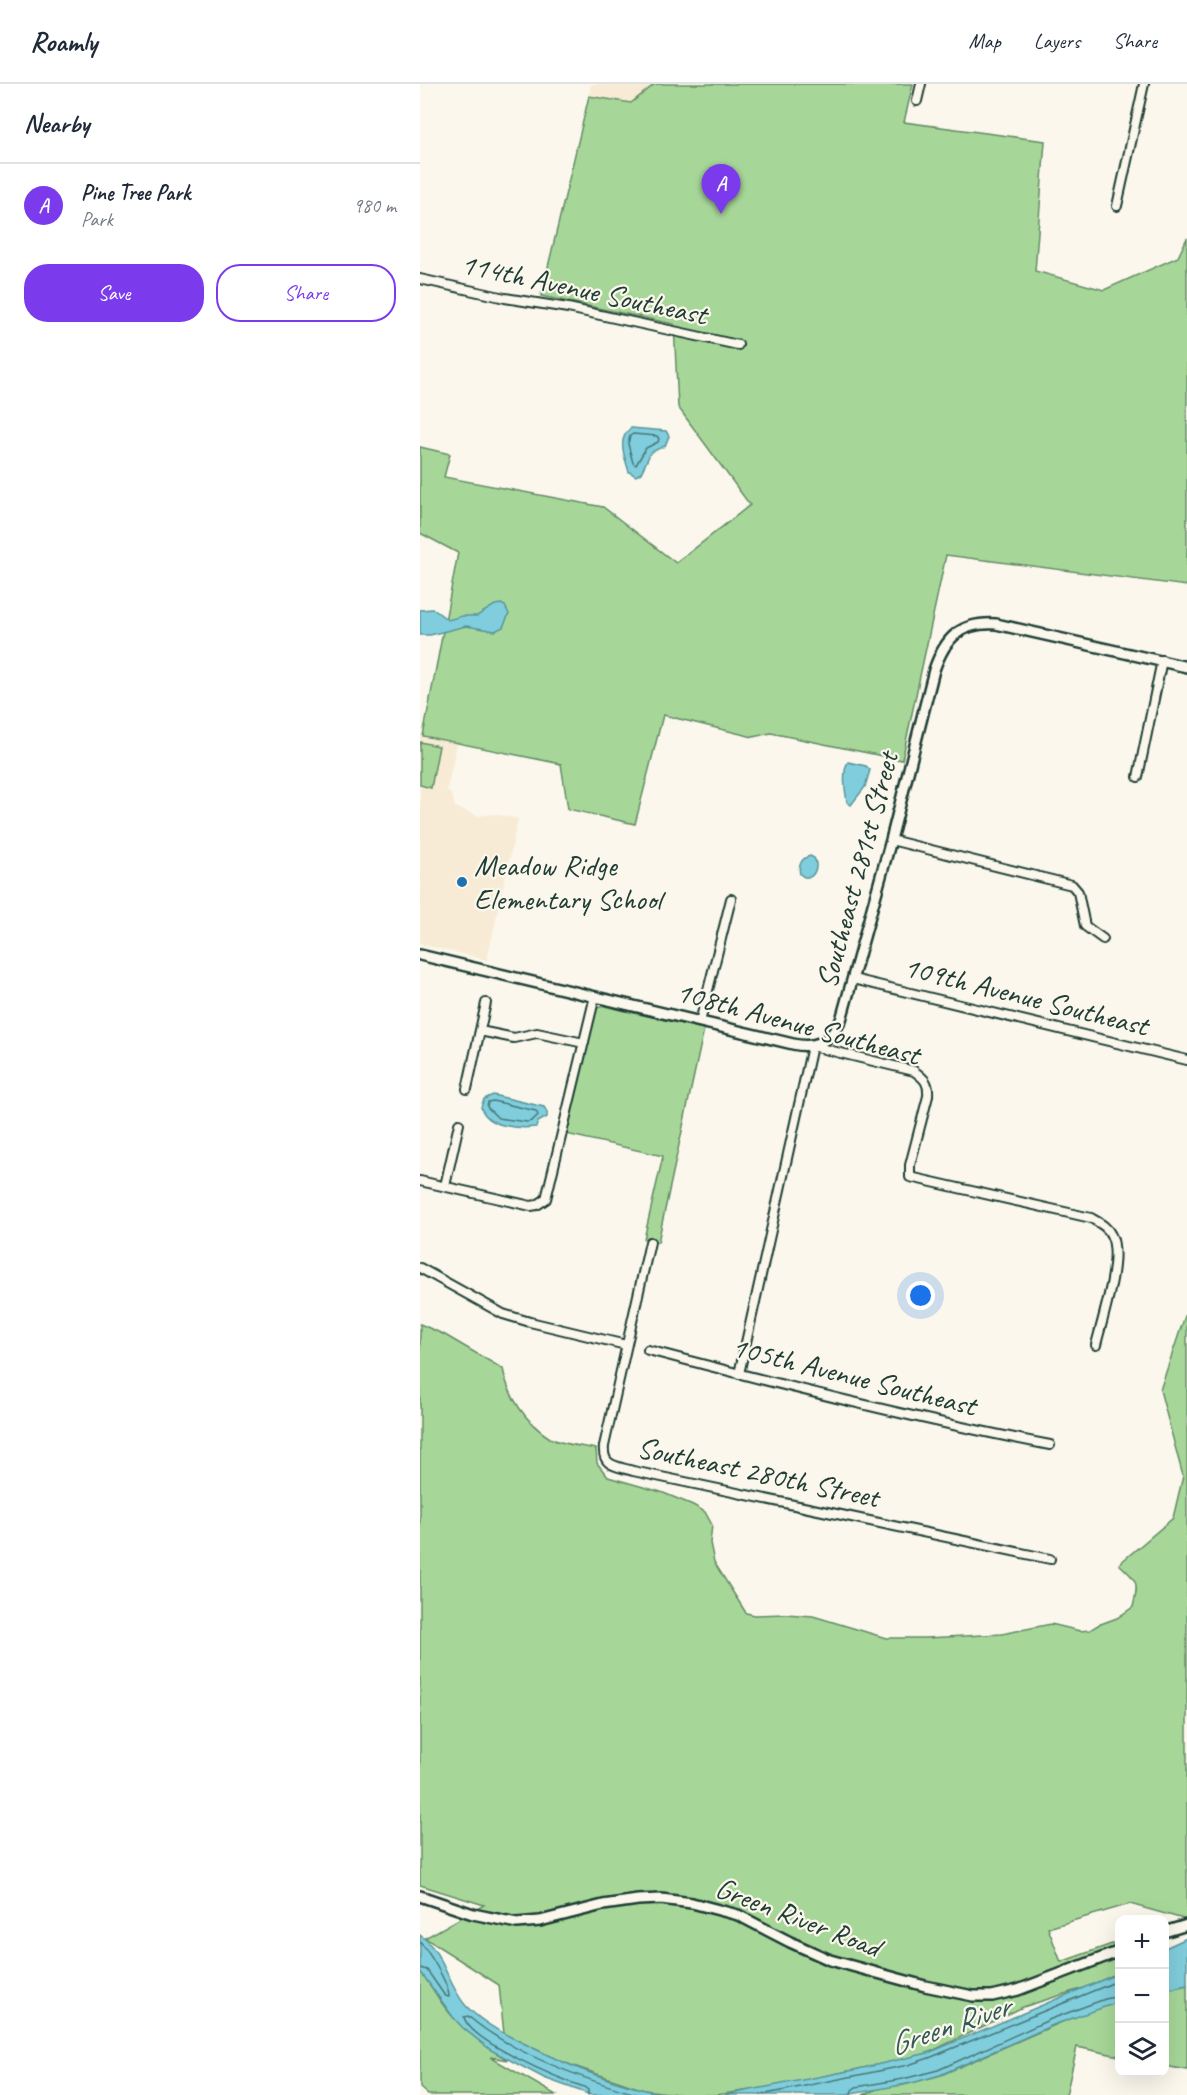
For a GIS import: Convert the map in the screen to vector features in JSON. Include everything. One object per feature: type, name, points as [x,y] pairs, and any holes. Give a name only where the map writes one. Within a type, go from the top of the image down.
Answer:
[{"type":"street","points":[[917,101],[921,84]]},
{"type":"street","points":[[1117,206],[1144,84]]},
{"type":"street","name":"114th Avenue Southeast","points":[[420,279],[738,345]]},
{"type":"street","name":"Southeast 281st Street","points":[[812,1046],[824,1042],[842,1020],[939,656],[944,645],[953,635],[972,626],[986,624],[1005,626],[1162,660]]},
{"type":"street","points":[[1138,777],[1162,660],[1187,667]]},
{"type":"street","points":[[891,840],[1072,885],[1078,892],[1085,926],[1103,939]]},
{"type":"street","points":[[700,1022],[731,899]]},
{"type":"street","name":"108th Avenue Southeast","points":[[420,954],[914,1071],[925,1079],[928,1096],[910,1165],[910,1177],[1090,1218],[1104,1225],[1113,1237],[1115,1264],[1096,1345]]},
{"type":"street","name":"109th Avenue Southeast","points":[[853,979],[1187,1060]]},
{"type":"street","points":[[420,1181],[531,1206],[546,1199],[595,996]]},
{"type":"street","points":[[467,1089],[486,1003]]},
{"type":"street","points":[[480,1031],[518,1039],[537,1033],[584,1043]]},
{"type":"street","points":[[739,1374],[812,1046]]},
{"type":"street","points":[[445,1186],[459,1124]]},
{"type":"street","name":"Southeast 280th Street","points":[[650,1242],[604,1446],[603,1456],[610,1464],[633,1471],[1050,1559]]},
{"type":"street","points":[[420,1268],[503,1314],[626,1345]]},
{"type":"street","name":"105th Avenue Southeast","points":[[648,1350],[973,1430],[1050,1445]]},
{"type":"street","name":"Green River Road","points":[[420,1896],[473,1914],[517,1923],[549,1920],[603,1905],[638,1900],[661,1899],[692,1903],[738,1916],[830,1960],[973,1996],[992,1996],[1018,1990],[1115,1953]]},
{"type":"street","points":[[1169,1930],[1187,1925]]},
{"type":"shaded area","points":[[591,84],[655,84],[631,103],[589,96]]},
{"type":"shaded area","name":"Meadow Ridge Elementary School","points":[[420,736],[457,743],[447,790],[452,796],[455,807],[478,816],[495,814],[518,819],[487,960],[420,944]]},
{"type":"green space","points":[[655,84],[913,84],[904,122],[1045,141],[1035,271],[1104,290],[1178,257],[1187,238],[1187,586],[946,555],[902,760],[771,733],[753,737],[663,715],[635,824],[568,809],[561,764],[423,736],[458,553],[420,533],[420,447],[450,454],[444,477],[603,507],[676,563],[750,505],[678,407],[674,324],[541,296],[589,96],[631,103]]},
{"type":"green space","points":[[420,742],[439,746],[431,788],[420,785]]},
{"type":"green space","points":[[604,1006],[704,1029],[658,1242],[644,1239],[663,1156],[566,1134],[594,1012],[597,1008]]},
{"type":"green space","points":[[1187,1310],[1187,1920],[1130,1904],[1048,1928],[1061,1962],[1112,1944],[1115,1950],[1115,1974],[1093,1985],[1023,2007],[928,2053],[777,2086],[716,2095],[685,2095],[644,2090],[562,2062],[504,2034],[499,1985],[425,1938],[484,1905],[420,1885],[420,1324],[445,1335],[503,1369],[514,1399],[533,1425],[554,1440],[596,1449],[597,1463],[608,1477],[661,1492],[705,1512],[712,1525],[710,1543],[714,1562],[746,1613],[813,1616],[886,1638],[1002,1634],[1051,1624],[1080,1631],[1090,1630],[1117,1618],[1133,1607],[1135,1583],[1119,1564],[1173,1518],[1183,1476],[1160,1390]]},
{"type":"green space","points":[[420,1971],[444,2006],[465,2030],[508,2060],[490,2057],[556,2095],[428,2095],[420,2088]]},
{"type":"green space","points":[[1187,1985],[1187,2070],[1169,2067],[1169,1989]]},
{"type":"green space","points":[[1115,2003],[1115,2055],[1077,2047],[1066,2095],[863,2095],[882,2087],[904,2085],[941,2075],[1080,2014]]},
{"type":"water","points":[[631,428],[666,431],[669,436],[665,446],[651,452],[641,473],[636,476],[629,472],[623,448],[626,432]]},
{"type":"water","points":[[501,604],[505,606],[509,614],[503,627],[495,631],[466,626],[430,635],[420,635],[420,610],[433,609],[448,620],[462,616],[477,616]]},
{"type":"water","points":[[848,762],[866,766],[870,770],[865,787],[851,805],[847,802],[845,787],[845,771]]},
{"type":"water","points":[[810,856],[815,860],[816,868],[810,877],[804,877],[800,874],[799,868],[802,860]]},
{"type":"water","points":[[493,1095],[544,1107],[547,1117],[538,1122],[536,1127],[520,1128],[496,1123],[484,1114],[481,1107],[484,1099]]},
{"type":"water","points":[[420,1935],[435,1951],[455,1990],[467,2007],[487,2024],[577,2068],[612,2081],[667,2095],[591,2095],[544,2078],[491,2050],[453,2017],[420,1971]]},
{"type":"water","points":[[1187,1938],[1187,1985],[1169,1989],[1169,1969],[1169,1946]]},
{"type":"water","points":[[1115,1975],[1115,2003],[1053,2025],[940,2075],[912,2083],[846,2095],[725,2095],[854,2070],[928,2053]]},
{"type":"place","name":"Pine Tree Park","points":[[721,214]]},
{"type":"place","name":"Meadow Ridge Elementary School","points":[[462,882]]},
{"type":"water label","name":"Green River","points":[[949,2025]]}]
